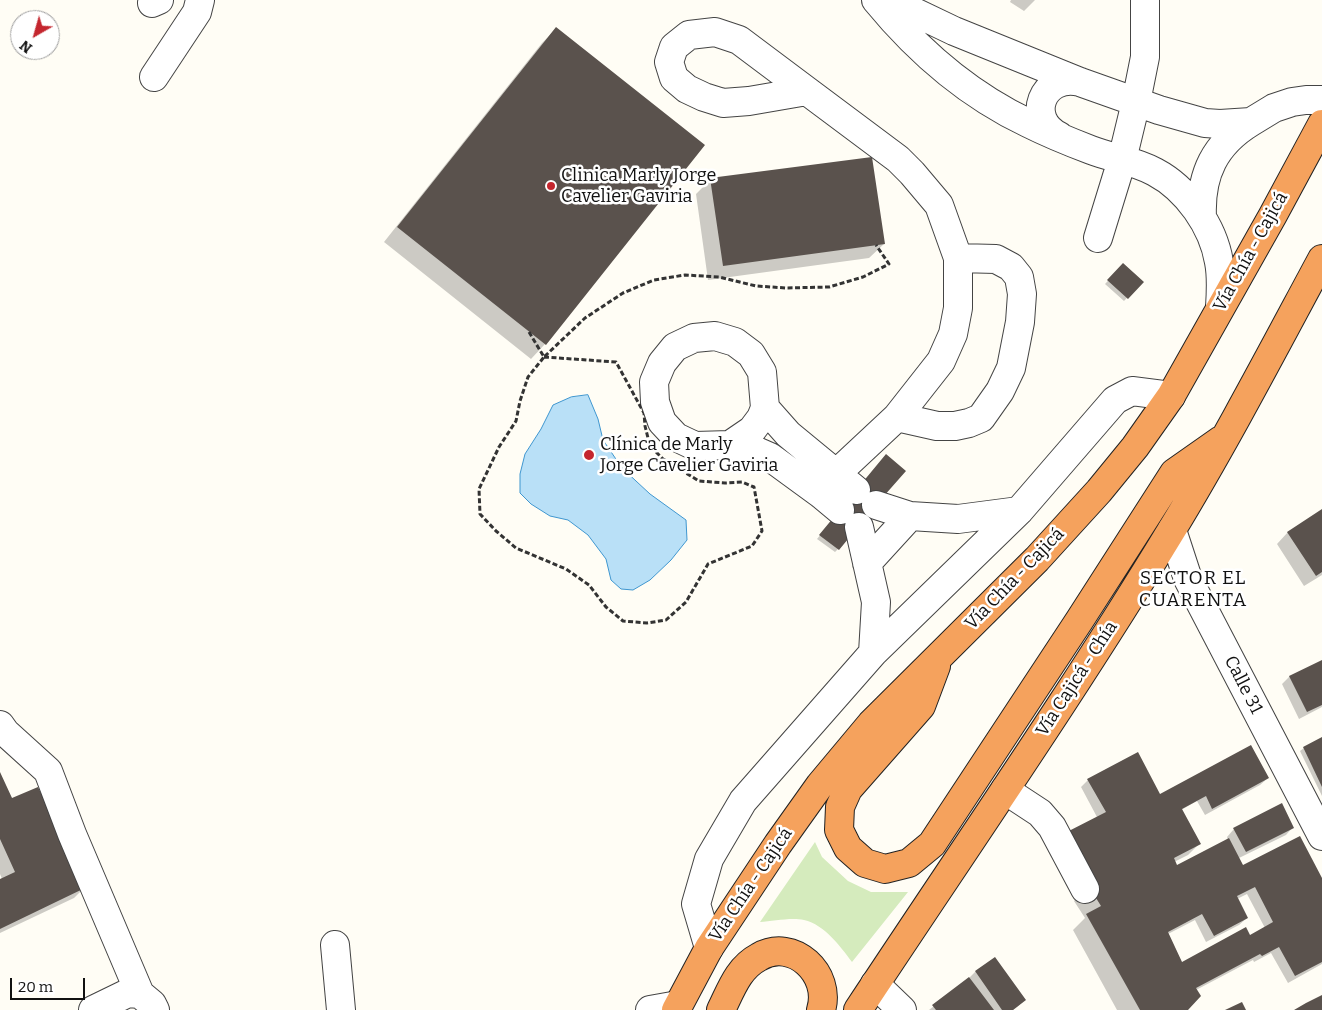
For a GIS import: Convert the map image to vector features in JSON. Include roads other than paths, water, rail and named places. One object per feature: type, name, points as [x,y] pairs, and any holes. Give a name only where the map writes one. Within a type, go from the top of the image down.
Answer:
[{"type":"highway","name":"Vía Chía - Cajicá","points":[[677,1007],[709,948],[778,844],[820,785],[871,724],[1037,559],[1099,491],[1135,447],[1171,396],[1322,124]]},
{"type":"highway","name":"Vía Cajicá - Chía","points":[[858,1010],[1084,671],[1172,530],[1228,436],[1322,259]]},
{"type":"highway","points":[[939,657],[921,706],[848,789],[840,807],[839,830],[848,848],[865,863],[885,869],[909,863],[932,844],[1080,621],[1174,473],[1228,436]]},
{"type":"highway","points":[[722,1010],[738,975],[757,958],[771,951],[786,951],[798,956],[809,964],[818,976],[823,990],[821,1010]]},
{"type":"street","points":[[154,78],[197,12],[200,0]]},
{"type":"street","points":[[876,0],[895,23],[938,64],[966,86],[996,105],[1027,123],[1090,150],[1138,164],[1157,173],[1174,185],[1202,217],[1212,238],[1219,260],[1222,283],[1220,307]]},
{"type":"street","points":[[893,0],[954,31],[1080,82],[1136,102],[1205,123],[1251,122]]},
{"type":"street","points":[[1098,238],[1122,160],[1145,57],[1145,0]]},
{"type":"street","points":[[938,64],[954,31]]},
{"type":"street","points":[[1060,136],[1052,133],[1046,127],[1040,111],[1041,103],[1044,95],[1056,84],[1072,80],[1080,82]]},
{"type":"street","points":[[808,91],[898,159],[912,173],[939,205],[958,258],[958,308],[953,334],[941,362],[897,417],[848,500]]},
{"type":"street","points":[[1202,217],[1201,203],[1206,175],[1211,162],[1228,139],[1239,129],[1274,108],[1292,102],[1322,100]]},
{"type":"street","points":[[897,417],[937,426],[969,424],[981,418],[1000,391],[1011,368],[1020,322],[1022,294],[1019,277],[1011,267],[996,259],[958,258]]},
{"type":"street","points":[[730,445],[752,430],[761,418],[765,408],[762,372],[751,354],[735,342],[715,336],[694,338],[676,347],[662,363],[654,382],[654,402],[662,422],[676,437],[695,446],[730,445],[754,450],[770,456],[848,500],[910,516],[958,519],[1019,511]]},
{"type":"street","points":[[709,948],[696,904],[709,859],[743,802],[873,653],[1019,511],[1115,400],[1132,391],[1171,396]]},
{"type":"street","points":[[765,408],[848,500],[867,563],[876,602],[873,653]]},
{"type":"street","points":[[867,563],[910,516]]},
{"type":"street","name":"Calle 31","points":[[1172,530],[1188,579],[1322,836]]},
{"type":"street","points":[[0,725],[5,732],[48,771],[72,834],[147,1002]]},
{"type":"street","points":[[1005,790],[1040,813],[1052,826],[1085,889]]},
{"type":"street","points":[[335,944],[341,1010]]},
{"type":"street","points":[[875,984],[902,1010]]},
{"type":"street","points":[[93,1010],[128,993],[147,1002]]},
{"type":"street","points":[[650,1010],[677,1007]]},
{"type":"water","points":[[588,395],[598,419],[603,440],[622,468],[650,494],[686,520],[687,540],[671,560],[650,580],[633,590],[621,589],[611,580],[606,559],[588,535],[568,520],[550,516],[531,504],[520,493],[520,474],[525,454],[553,405],[571,397]]},
{"type":"place","name":"Clinica Marly Jorge Cavelier Gaviria","points":[[551,186]]},
{"type":"place","name":"Clínica de Marly Jorge Cavelier Gaviria","points":[[589,455]]},
{"type":"district","name":"SECTOR EL CUARENTA","points":[[1193,590]]}]
